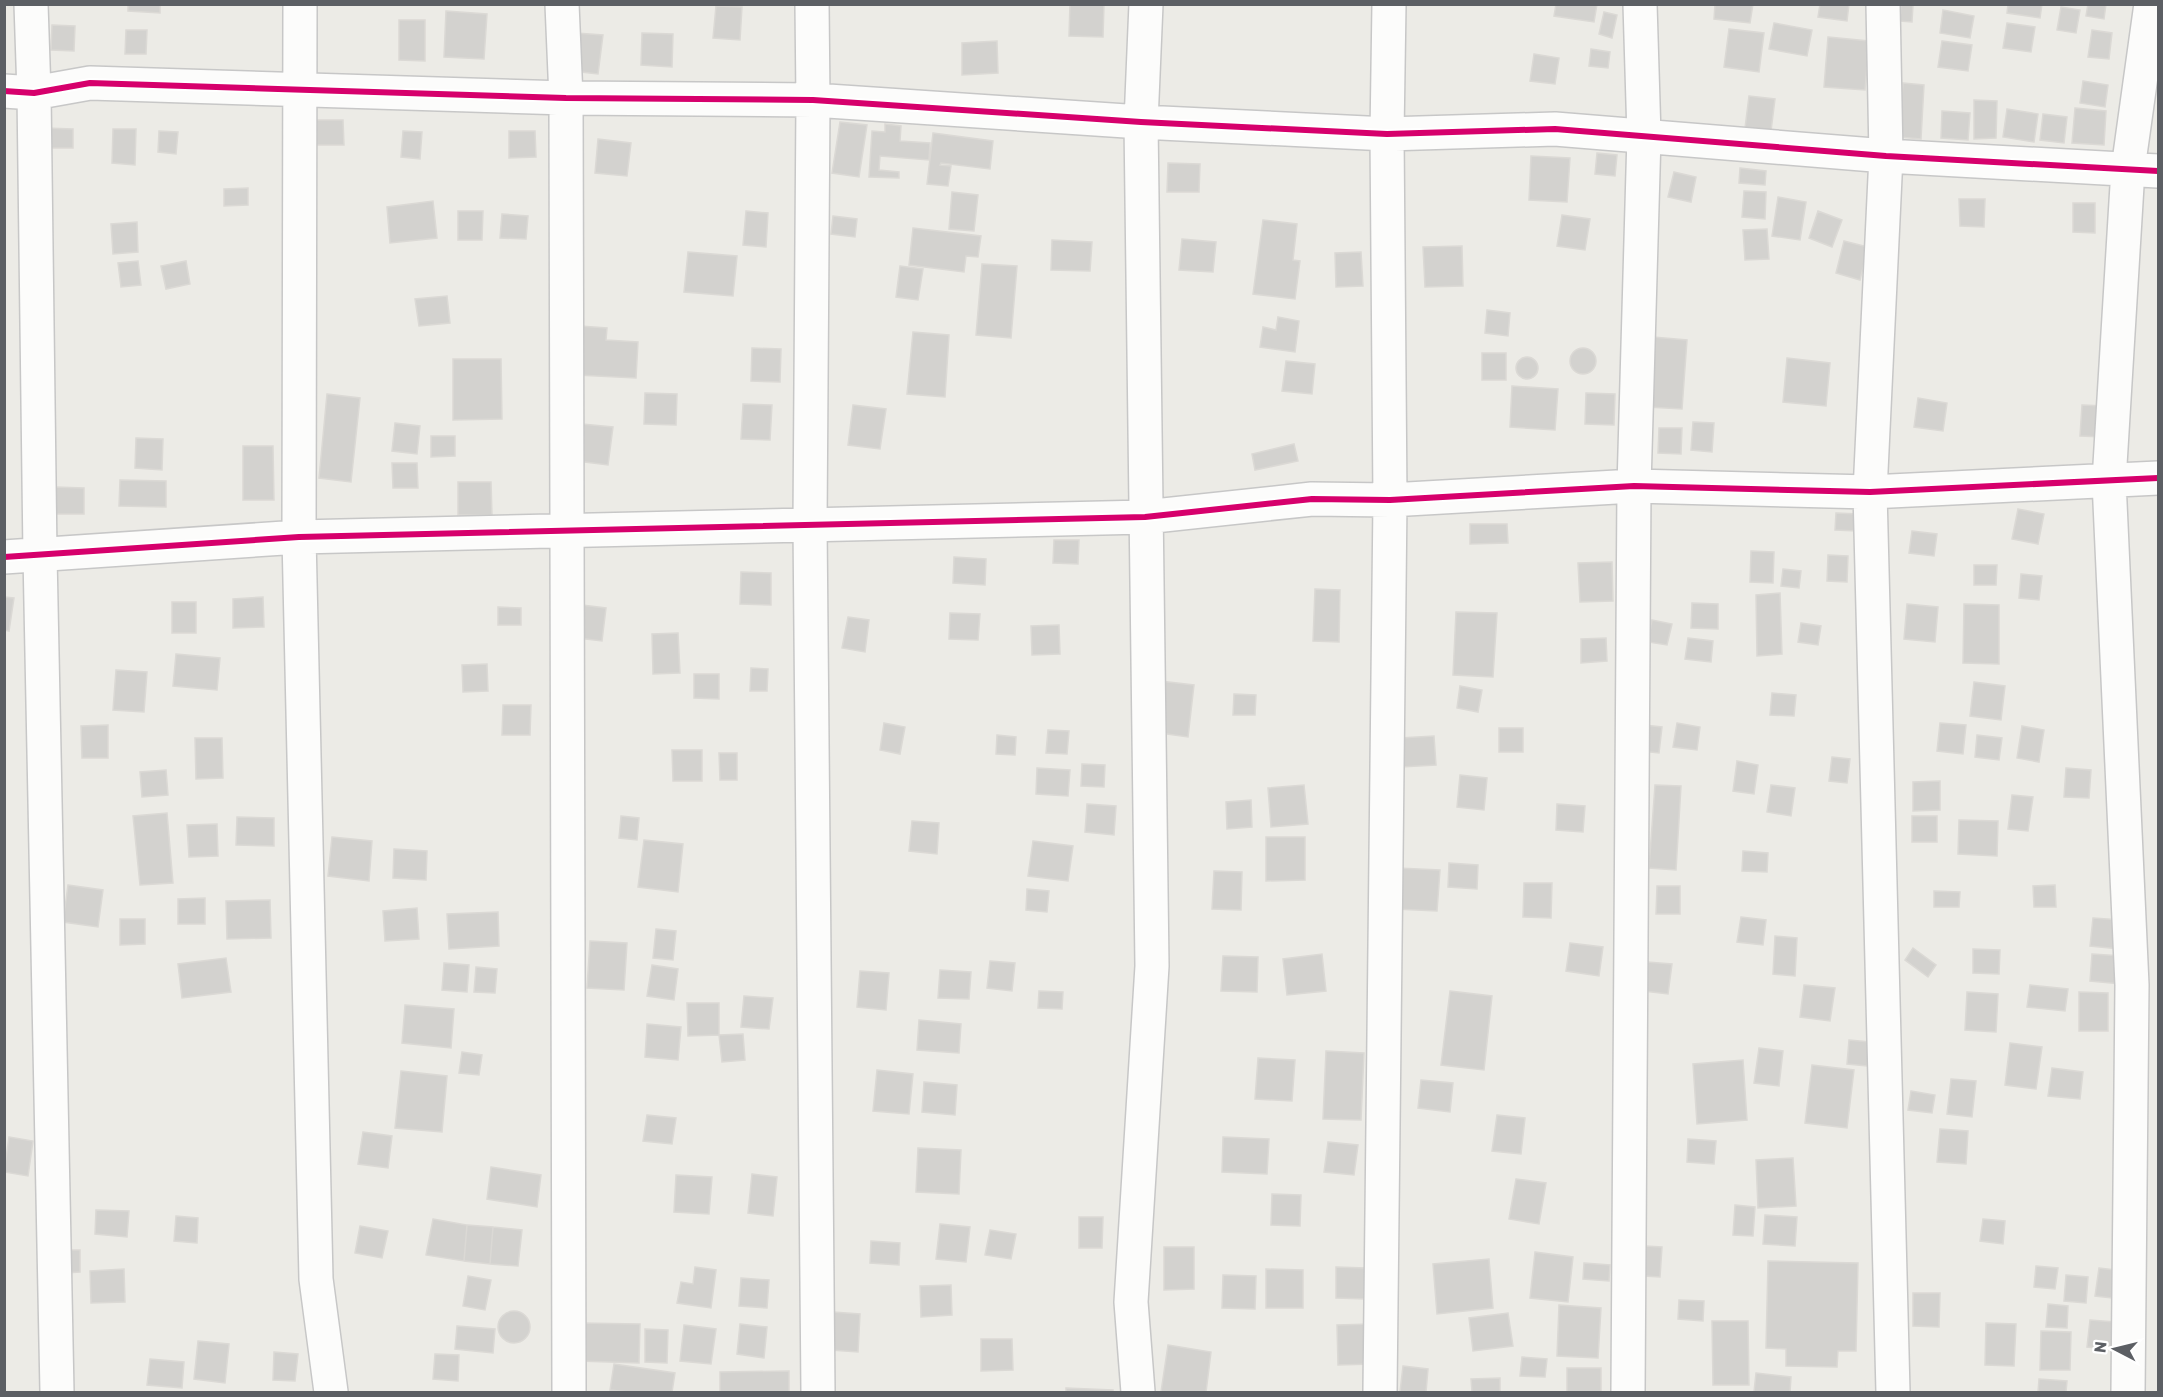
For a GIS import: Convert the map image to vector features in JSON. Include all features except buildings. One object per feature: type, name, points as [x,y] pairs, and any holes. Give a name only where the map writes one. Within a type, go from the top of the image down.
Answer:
[{"type":"street","points":[[31,4],[19,92],[40,555],[57,1392]]},
{"type":"street","points":[[300,4],[299,537],[316,1279],[331,1392]]},
{"type":"street","points":[[562,4],[566,98],[570,1392]]},
{"type":"street","points":[[812,4],[810,524],[818,1392]]},
{"type":"street","points":[[1138,1392],[1131,1302],[1152,966],[1141,122],[1146,4]]},
{"type":"street","points":[[1380,1392],[1390,500],[1387,134],[1389,4]]},
{"type":"street","points":[[1628,1392],[1634,486],[1644,136],[1640,4]]},
{"type":"street","points":[[1883,4],[1886,156],[1870,492],[1893,1392]]},
{"type":"street","points":[[2128,1392],[2132,985],[2109,481],[2143,170],[2151,4]]},
{"type":"street","points":[[19,92],[90,83],[566,98],[813,100],[1141,122],[1387,134],[1555,129],[1886,156],[2143,170]]},
{"type":"street","points":[[4,557],[299,537],[1145,517],[1312,499],[1390,500],[1634,486],[1870,492],[2158,478]]},
{"type":"cycle path","points":[[4,91],[34,93],[90,83],[566,98],[813,100],[1141,122],[1387,134],[1555,129],[1886,156],[2158,171]]},
{"type":"cycle path","points":[[4,557],[299,537],[1145,517],[1312,499],[1390,500],[1634,486],[1870,492],[2158,478]]}]
